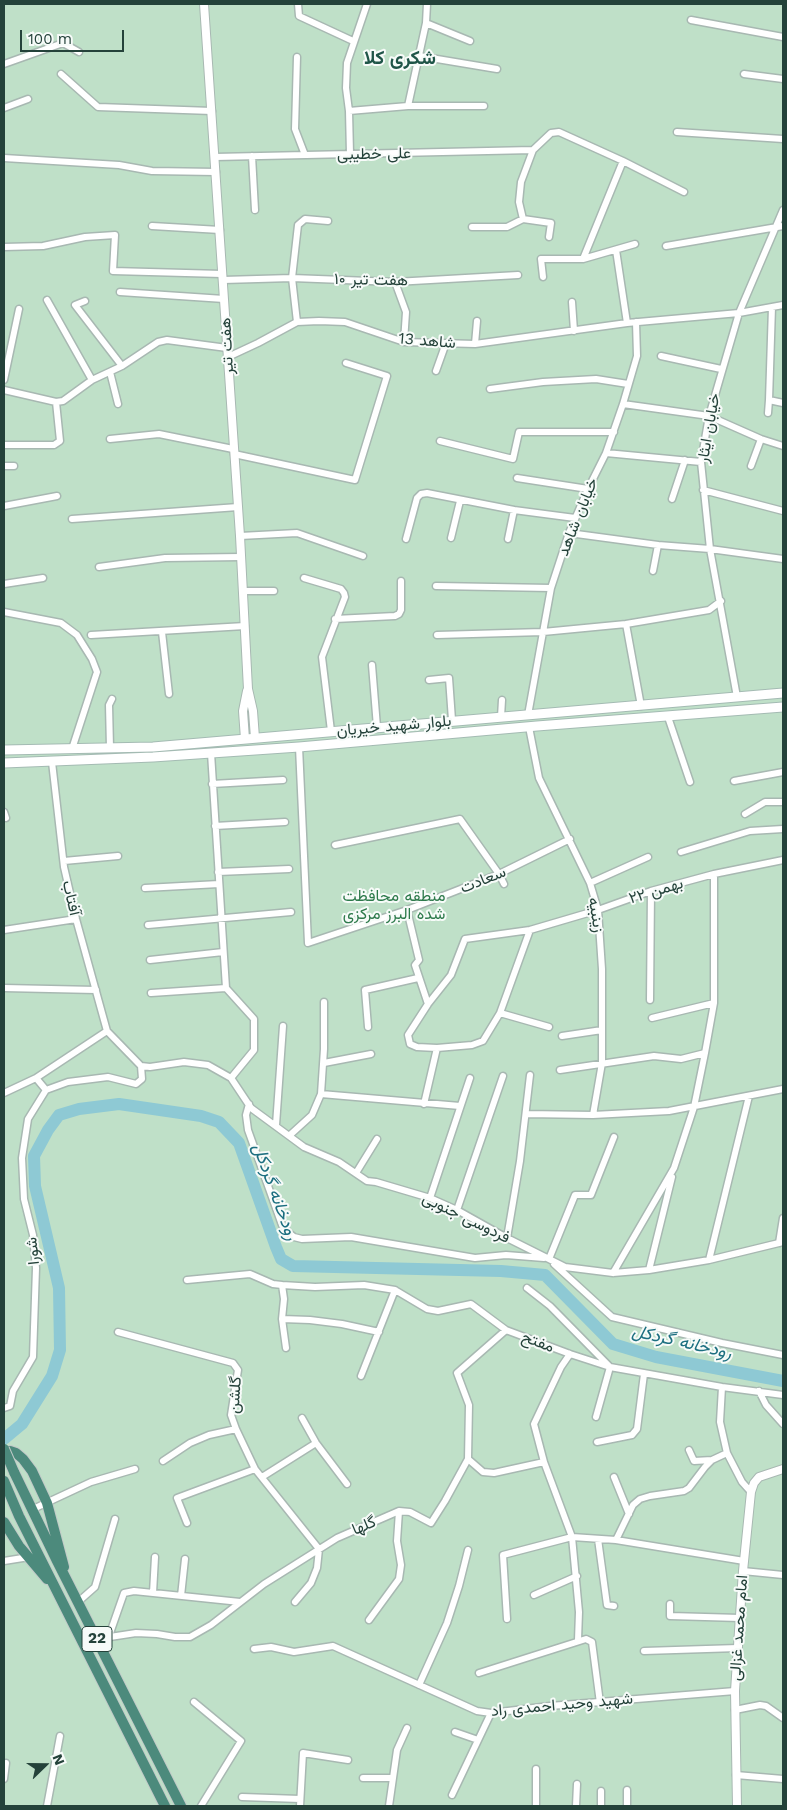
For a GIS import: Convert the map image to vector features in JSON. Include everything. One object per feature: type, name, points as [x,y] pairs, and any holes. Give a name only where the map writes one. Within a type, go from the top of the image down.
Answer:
[{"type":"highway","name":"22","points":[[4,1449],[69,1585],[181,1806]]},
{"type":"highway","points":[[4,1454],[16,1453],[32,1471],[47,1503],[69,1585]]},
{"type":"highway","name":"22","points":[[4,1481],[19,1516],[41,1556],[165,1806]]},
{"type":"highway","points":[[4,1522],[19,1546],[58,1592]]},
{"type":"main road","name":"بلوار شهید خیریان","points":[[4,750],[153,747],[783,693]]},
{"type":"main road","name":"بلوار شهید خیریان","points":[[4,764],[246,751],[783,707]]},
{"type":"main road","points":[[528,715],[529,727]]},
{"type":"main road","points":[[255,738],[256,750]]},
{"type":"main road","points":[[244,739],[246,751]]},
{"type":"street","name":"هفت تیر","points":[[204,4],[240,536],[248,689],[253,712],[255,738]]},
{"type":"street","points":[[298,4],[299,16],[353,41]]},
{"type":"street","points":[[350,154],[349,110],[346,88],[347,63],[366,4]]},
{"type":"street","points":[[408,106],[426,23],[427,4]]},
{"type":"street","points":[[691,20],[783,37]]},
{"type":"street","points":[[426,23],[470,41]]},
{"type":"street","points":[[4,64],[63,43],[79,52]]},
{"type":"street","points":[[419,56],[497,69]]},
{"type":"street","points":[[297,57],[295,129],[305,155]]},
{"type":"street","points":[[61,74],[98,107],[212,111]]},
{"type":"street","points":[[744,74],[783,79]]},
{"type":"street","points":[[4,108],[28,98]]},
{"type":"street","points":[[349,110],[408,106],[484,106]]},
{"type":"street","points":[[523,219],[519,202],[521,182],[534,150],[551,133],[559,132],[624,160],[684,192]]},
{"type":"street","points":[[677,132],[783,139]]},
{"type":"street","name":"علی خطیبی","points":[[215,157],[534,150]]},
{"type":"street","points":[[252,156],[255,210]]},
{"type":"street","points":[[4,158],[119,165],[152,171],[216,172]]},
{"type":"street","points":[[583,259],[624,160]]},
{"type":"street","name":"خیابان ایثار","points":[[737,697],[710,548],[703,490],[702,462],[709,416],[721,369],[739,313],[783,210]]},
{"type":"street","points":[[472,227],[507,227],[523,219],[551,223],[549,236]]},
{"type":"street","points":[[297,322],[292,278],[298,225],[304,220],[328,221]]},
{"type":"street","points":[[152,226],[220,230]]},
{"type":"street","points":[[666,246],[783,226]]},
{"type":"street","name":"هفت تیر ۱۰","points":[[4,247],[43,246],[85,237],[115,235],[113,271],[223,277],[395,282],[518,275]]},
{"type":"street","points":[[543,277],[541,259],[583,259],[635,244]]},
{"type":"street","points":[[616,250],[627,323]]},
{"type":"street","points":[[395,282],[406,312],[404,342]]},
{"type":"street","points":[[120,292],[224,299]]},
{"type":"street","points":[[47,300],[92,380]]},
{"type":"street","points":[[85,301],[75,305],[122,366]]},
{"type":"street","points":[[572,302],[574,331]]},
{"type":"street","name":"شاهد 13","points":[[228,357],[297,322],[345,322],[404,342],[475,344],[627,323],[739,313],[783,306]]},
{"type":"street","points":[[768,413],[772,307]]},
{"type":"street","points":[[4,380],[19,309]]},
{"type":"street","points":[[475,344],[477,321]]},
{"type":"street","name":"خیابان شاهد","points":[[528,715],[551,588],[569,533],[606,453],[623,404],[637,356],[636,322]]},
{"type":"street","points":[[4,390],[56,402],[63,401],[92,380],[122,366],[158,342],[167,340],[227,348]]},
{"type":"street","points":[[436,371],[446,342]]},
{"type":"street","points":[[662,356],[721,369]]},
{"type":"street","points":[[110,440],[159,434],[355,480],[387,376],[346,363]]},
{"type":"street","points":[[110,372],[118,404]]},
{"type":"street","points":[[490,389],[543,382],[596,379],[628,384]]},
{"type":"street","points":[[769,400],[783,403]]},
{"type":"street","points":[[4,445],[54,444],[60,440],[56,402]]},
{"type":"street","points":[[623,404],[709,416],[761,439],[783,446]]},
{"type":"street","points":[[440,442],[513,459],[518,432],[614,432]]},
{"type":"street","points":[[751,466],[761,439]]},
{"type":"street","points":[[606,453],[702,462]]},
{"type":"street","points":[[672,499],[685,460]]},
{"type":"street","points":[[4,466],[14,466]]},
{"type":"street","points":[[517,478],[588,489]]},
{"type":"street","points":[[703,490],[783,511]]},
{"type":"street","points":[[406,539],[418,498],[422,494],[427,493],[514,510],[576,518]]},
{"type":"street","points":[[4,506],[56,496]]},
{"type":"street","points":[[451,538],[460,500]]},
{"type":"street","points":[[72,519],[238,507]]},
{"type":"street","points":[[508,539],[514,510]]},
{"type":"street","points":[[240,536],[297,533],[363,556]]},
{"type":"street","points":[[569,533],[658,545],[710,548],[783,559]]},
{"type":"street","points":[[653,571],[658,545]]},
{"type":"street","points":[[99,567],[165,558],[241,556]]},
{"type":"street","points":[[4,584],[43,578]]},
{"type":"street","points":[[304,578],[341,589],[344,593],[344,598],[322,657],[331,731]]},
{"type":"street","points":[[335,619],[395,616],[399,614],[401,581]]},
{"type":"street","points":[[436,586],[551,588]]},
{"type":"street","points":[[243,591],[274,591]]},
{"type":"street","points":[[436,634],[543,632],[626,624],[709,610],[721,601]]},
{"type":"street","points":[[4,612],[61,623],[77,635],[92,659],[97,672],[72,749]]},
{"type":"street","points":[[626,624],[641,706]]},
{"type":"street","points":[[91,635],[245,626]]},
{"type":"street","points":[[162,632],[169,694]]},
{"type":"street","points":[[372,665],[377,727]]},
{"type":"street","points":[[429,680],[448,678],[452,720]]},
{"type":"street","name":"هفت تیر","points":[[244,739],[243,711],[248,689]]},
{"type":"street","points":[[110,748],[109,705],[112,698]]},
{"type":"street","points":[[501,717],[502,700]]},
{"type":"street","points":[[668,717],[690,782]]},
{"type":"street","name":"زینبیه","points":[[529,727],[539,778],[590,883],[598,910],[602,969],[602,1063],[593,1115]]},
{"type":"street","name":"سعادت","points":[[299,747],[308,943],[406,910],[499,874],[570,839]]},
{"type":"street","points":[[212,753],[212,784],[226,988],[254,1019],[254,1050],[231,1078]]},
{"type":"street","name":"آفتاب","points":[[52,762],[64,861],[76,920],[108,1031]]},
{"type":"street","points":[[734,780],[783,772]]},
{"type":"street","points":[[212,784],[283,780]]},
{"type":"street","points":[[745,814],[765,802],[783,802]]},
{"type":"street","points":[[335,845],[460,819],[504,884]]},
{"type":"street","points":[[215,826],[285,822]]},
{"type":"street","points":[[680,852],[750,831],[783,829]]},
{"type":"street","points":[[64,861],[118,856]]},
{"type":"street","points":[[590,883],[648,857]]},
{"type":"street","name":"۲۲ بهمن","points":[[530,930],[500,1013],[483,1042],[472,1045],[437,1048],[413,1046],[408,1039],[408,1035],[428,1004],[451,975],[465,938],[530,930],[598,910],[651,891],[714,874],[783,860]]},
{"type":"street","points":[[218,872],[289,869]]},
{"type":"street","points":[[649,1270],[674,1168],[694,1107],[714,1003],[714,874]]},
{"type":"street","points":[[145,888],[219,884]]},
{"type":"street","points":[[650,1000],[651,891]]},
{"type":"street","points":[[406,910],[419,960],[415,965],[418,978],[428,1004]]},
{"type":"street","points":[[148,925],[291,912]]},
{"type":"street","points":[[4,930],[76,920]]},
{"type":"street","points":[[150,960],[223,952]]},
{"type":"street","points":[[368,1027],[365,990],[418,978]]},
{"type":"street","points":[[4,988],[96,990]]},
{"type":"street","points":[[152,993],[226,988]]},
{"type":"street","points":[[290,1135],[312,1115],[321,1094],[324,1063],[324,1002]]},
{"type":"street","points":[[652,1018],[714,1003]]},
{"type":"street","points":[[500,1013],[549,1027]]},
{"type":"street","points":[[276,1125],[283,1026]]},
{"type":"street","points":[[562,1036],[602,1030]]},
{"type":"street","points":[[4,1092],[36,1078],[108,1031],[141,1066],[142,1079],[136,1084],[108,1077],[68,1082],[46,1090],[36,1078]]},
{"type":"street","points":[[424,1104],[437,1048]]},
{"type":"street","points":[[560,1070],[654,1056],[681,1059],[705,1053]]},
{"type":"street","points":[[324,1063],[371,1054]]},
{"type":"street","name":"فردوسی جنوبی","points":[[141,1066],[150,1067],[184,1062],[208,1065],[231,1078],[251,1108],[304,1147],[339,1162],[367,1182],[376,1182],[430,1198],[457,1210],[565,1267],[613,1273],[649,1270],[709,1260],[781,1242]]},
{"type":"street","points":[[507,1238],[530,1075]]},
{"type":"street","points":[[457,1210],[503,1076]]},
{"type":"street","points":[[430,1198],[470,1078]]},
{"type":"street","points":[[526,1114],[593,1115],[669,1111],[783,1089]]},
{"type":"street","name":"شورا","points":[[4,1408],[10,1406],[13,1391],[33,1357],[36,1268],[33,1235],[24,1200],[22,1158],[28,1119],[46,1090]]},
{"type":"street","points":[[321,1094],[460,1106]]},
{"type":"street","points":[[709,1260],[749,1096]]},
{"type":"street","points":[[249,1104],[246,1115],[248,1130],[282,1225],[294,1237],[302,1239],[351,1238],[475,1258],[506,1255],[548,1259],[612,1316],[722,1343],[783,1355]]},
{"type":"street","points":[[548,1259],[575,1195],[591,1195],[614,1137]]},
{"type":"street","points":[[356,1173],[377,1139]]},
{"type":"street","points":[[613,1273],[674,1168]]},
{"type":"street","points":[[781,1242],[783,1218]]},
{"type":"street","points":[[187,1280],[250,1274],[273,1284],[282,1285],[315,1287],[364,1285],[395,1290],[361,1376]]},
{"type":"street","points":[[282,1285],[284,1299],[282,1319],[286,1348]]},
{"type":"street","points":[[527,1288],[550,1306],[610,1367],[596,1417]]},
{"type":"street","name":"مفتح","points":[[395,1290],[427,1309],[438,1311],[471,1304],[506,1330],[610,1367],[722,1387],[783,1395]]},
{"type":"street","points":[[282,1319],[342,1324],[379,1332]]},
{"type":"street","points":[[369,1620],[399,1579],[401,1565],[397,1541],[398,1511],[410,1512],[431,1523],[468,1459],[469,1405],[457,1373],[506,1330]]},
{"type":"street","name":"گلشن","points":[[118,1332],[233,1363],[238,1370],[231,1415],[236,1429],[255,1469],[319,1549]]},
{"type":"street","points":[[570,1354],[561,1367],[534,1424],[544,1462],[572,1537],[580,1612],[578,1640]]},
{"type":"street","points":[[597,1442],[632,1435],[638,1429],[644,1374]]},
{"type":"street","points":[[722,1387],[720,1422],[727,1453],[742,1482],[752,1492]]},
{"type":"street","points":[[4,1394],[13,1391]]},
{"type":"street","points":[[759,1391],[766,1405],[783,1424]]},
{"type":"street","points":[[302,1418],[316,1443],[347,1484]]},
{"type":"street","points":[[163,1461],[190,1443],[209,1435],[236,1429]]},
{"type":"street","points":[[262,1477],[316,1443]]},
{"type":"street","points":[[690,1450],[694,1461],[712,1460]]},
{"type":"street","points":[[616,1540],[632,1505],[640,1499],[650,1496],[684,1491],[689,1488],[704,1467],[712,1460],[727,1453]]},
{"type":"street","points":[[468,1459],[483,1472],[494,1474],[544,1462]]},
{"type":"street","points":[[187,1523],[177,1498],[255,1469]]},
{"type":"street","points":[[752,1492],[754,1483],[759,1478],[783,1469]]},
{"type":"street","points":[[32,1510],[91,1482],[135,1470]]},
{"type":"street","points":[[614,1477],[629,1514]]},
{"type":"street","name":"امام محمد غزالی","points":[[736,1806],[735,1691],[743,1571],[752,1492]]},
{"type":"street","name":"گلها","points":[[97,1639],[136,1633],[190,1637],[211,1625],[264,1584],[337,1538],[398,1511]]},
{"type":"street","points":[[78,1602],[95,1587],[115,1519]]},
{"type":"street","points":[[507,1618],[504,1555],[572,1537],[616,1540],[744,1561]]},
{"type":"street","points":[[598,1539],[607,1605],[614,1606]]},
{"type":"street","points":[[296,1602],[311,1583],[317,1568],[319,1549]]},
{"type":"street","points":[[419,1685],[447,1623],[468,1550]]},
{"type":"street","points":[[4,1561],[41,1556]]},
{"type":"street","points":[[152,1593],[155,1557]]},
{"type":"street","points":[[181,1596],[186,1559]]},
{"type":"street","points":[[743,1571],[783,1575]]},
{"type":"street","points":[[534,1595],[577,1576]]},
{"type":"street","points":[[109,1636],[124,1593],[134,1591],[240,1602]]},
{"type":"street","points":[[670,1604],[670,1616],[740,1618]]},
{"type":"street","points":[[479,1673],[586,1639],[592,1642],[600,1702]]},
{"type":"street","name":"شهید وحید احمدی راد","points":[[254,1649],[271,1648],[294,1652],[333,1646],[477,1711],[491,1713],[550,1706],[735,1691]]},
{"type":"street","points":[[644,1651],[738,1648]]},
{"type":"street","points":[[194,1702],[241,1741],[201,1806]]},
{"type":"street","points":[[735,1710],[760,1705],[766,1706],[783,1718]]},
{"type":"street","points":[[452,1795],[491,1713]]},
{"type":"street","points":[[389,1806],[397,1750],[407,1728]]},
{"type":"street","points":[[455,1732],[478,1740]]},
{"type":"street","points":[[47,1806],[60,1736]]},
{"type":"street","points":[[242,1797],[300,1803],[303,1753],[348,1760]]},
{"type":"street","points":[[4,1779],[6,1763]]},
{"type":"street","points":[[536,1770],[536,1806]]},
{"type":"street","points":[[736,1775],[783,1779]]},
{"type":"street","points":[[363,1778],[393,1778]]},
{"type":"street","points":[[576,1806],[577,1784]]},
{"type":"street","points":[[627,1790],[627,1806]]},
{"type":"street","points":[[601,1791],[602,1806]]},
{"type":"green space","name":"منطقه محافظت شده البرز مرکزی","points":[[4,4],[783,4],[783,1806],[4,1806]]},
{"type":"waterway","name":"رودخانه گردکل","points":[[4,1439],[22,1424],[52,1376],[60,1350],[59,1288],[35,1186],[34,1156],[48,1130],[59,1115],[79,1109],[119,1104],[201,1116],[219,1122],[239,1143],[281,1259],[293,1266],[501,1271],[545,1275],[613,1344],[656,1357],[783,1381]]},
{"type":"district","name":"شکری کلا","points":[[400,58]]}]
